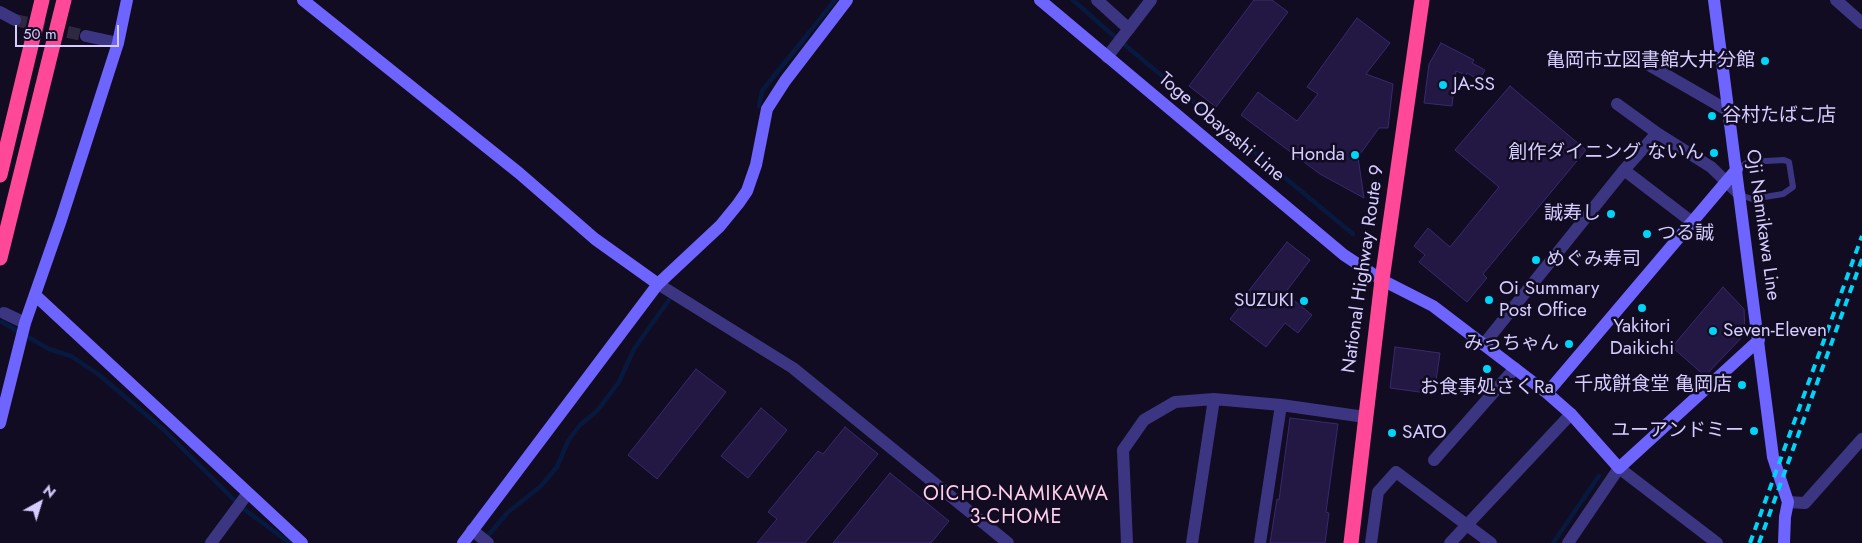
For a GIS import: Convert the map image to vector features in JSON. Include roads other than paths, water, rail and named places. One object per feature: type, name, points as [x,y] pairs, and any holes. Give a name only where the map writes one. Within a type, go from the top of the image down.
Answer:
[{"type":"highway","points":[[0,175],[42,0]]},
{"type":"highway","points":[[0,258],[64,0]]},
{"type":"highway","name":"National Highway Route 9","points":[[1351,543],[1382,280],[1422,0]]},
{"type":"street","points":[[0,422],[25,323],[118,43],[127,0]]},
{"type":"street","points":[[303,0],[519,173],[595,239],[658,284],[793,368],[1008,543]]},
{"type":"street","points":[[463,543],[658,284],[720,226],[747,190],[756,165],[767,110],[785,81],[848,0]]},
{"type":"street","name":"Toge Obayashi Line","points":[[1040,0],[1344,255],[1382,280],[1433,306],[1547,393],[1572,414],[1619,468]]},
{"type":"street","points":[[1097,0],[1130,29]]},
{"type":"street","points":[[1108,57],[1151,0]]},
{"type":"street","name":"Oji Namikawa Line","points":[[1714,0],[1773,458],[1788,502],[1785,517],[1784,543]]},
{"type":"street","points":[[1836,0],[1862,23]]},
{"type":"street","points":[[0,12],[15,20]]},
{"type":"street","points":[[86,36],[118,43]]},
{"type":"street","points":[[1642,60],[1727,110]]},
{"type":"street","points":[[1618,104],[1657,133],[1711,168],[1740,195]]},
{"type":"street","points":[[1484,344],[1624,170],[1657,133]]},
{"type":"street","points":[[1547,393],[1737,169]]},
{"type":"street","points":[[1624,170],[1692,222]]},
{"type":"street","points":[[35,296],[302,543]]},
{"type":"street","points":[[4,313],[25,323]]},
{"type":"street","points":[[1568,543],[1619,468],[1759,340]]},
{"type":"street","points":[[1434,460],[1515,368]]},
{"type":"street","points":[[1127,543],[1123,450],[1144,420],[1175,402],[1214,399],[1281,405],[1365,417]]},
{"type":"street","points":[[1192,543],[1214,399]]},
{"type":"street","points":[[1260,543],[1281,405]]},
{"type":"street","points":[[1450,543],[1572,414]]},
{"type":"street","points":[[1788,502],[1805,503],[1862,439]]},
{"type":"street","points":[[1619,468],[1717,543]]},
{"type":"street","points":[[1371,543],[1378,492],[1396,472],[1492,543]]},
{"type":"street","points":[[211,543],[248,493]]},
{"type":"street","points":[[472,530],[488,543]]},
{"type":"lane","points":[[1737,169],[1748,162],[1784,160],[1789,162],[1792,187],[1783,194],[1752,199],[1740,195]]},
{"type":"waterway","points":[[759,106],[762,91],[835,0]]},
{"type":"waterway","points":[[1073,0],[1353,234]]},
{"type":"waterway","points":[[486,538],[508,512],[540,487],[557,467],[568,441],[580,425],[597,411],[619,382],[634,349],[669,300]]},
{"type":"waterway","points":[[2,322],[49,349],[71,356],[98,374],[164,430],[241,507],[290,543]]},
{"type":"waterway","points":[[1553,543],[1599,476]]},
{"type":"tunnel","points":[[15,20],[86,36]]},
{"type":"railway","points":[[1750,543],[1862,236]]},
{"type":"railway","points":[[1759,543],[1862,259]]},
{"type":"place","name":"亀岡市立図書館大井分館","points":[[1765,61]]},
{"type":"place","name":"JA-SS","points":[[1443,85]]},
{"type":"place","name":"谷村たばこ店","points":[[1712,116]]},
{"type":"place","name":"創作ダイニング ないん","points":[[1714,153]]},
{"type":"place","name":"Honda","points":[[1355,155]]},
{"type":"place","name":"誠寿し","points":[[1611,214]]},
{"type":"place","name":"つる誠","points":[[1647,234]]},
{"type":"place","name":"めぐみ寿司","points":[[1536,260]]},
{"type":"place","name":"Oi Summary Post Office","points":[[1489,300]]},
{"type":"place","name":"SUZUKI","points":[[1304,301]]},
{"type":"place","name":"Yakitori Daikichi","points":[[1642,308]]},
{"type":"place","name":"Seven-Eleven","points":[[1713,331]]},
{"type":"place","name":"みっちゃん","points":[[1569,344]]},
{"type":"place","name":"お食事処さくRa","points":[[1487,369]]},
{"type":"place","name":"千成餅食堂 亀岡店","points":[[1742,385]]},
{"type":"place","name":"ユーアンドミー","points":[[1754,431]]},
{"type":"place","name":"SATO","points":[[1392,433]]},
{"type":"district","name":"OICHO-NAMIKAWA 3-CHOME","points":[[1016,506]]}]
